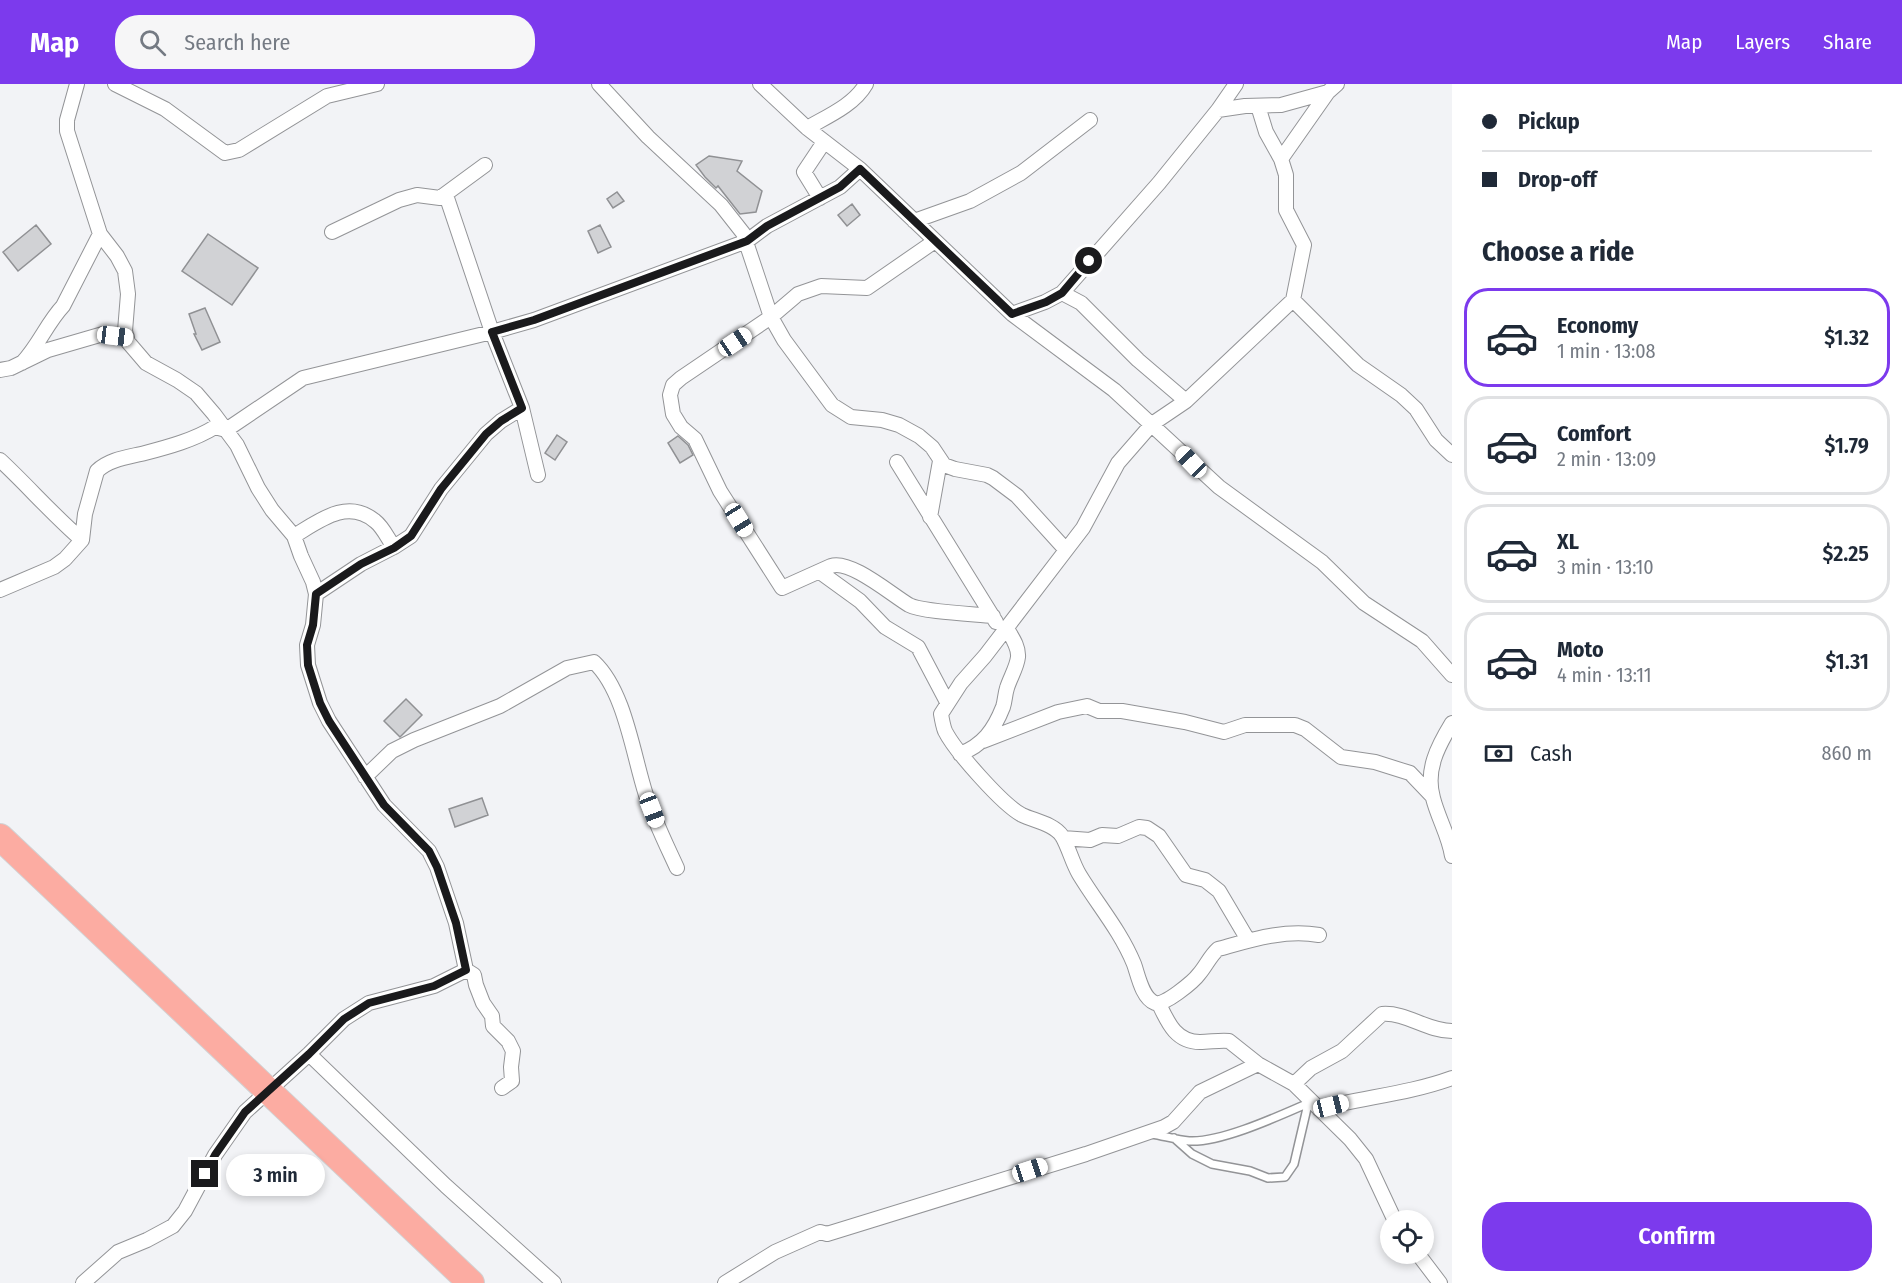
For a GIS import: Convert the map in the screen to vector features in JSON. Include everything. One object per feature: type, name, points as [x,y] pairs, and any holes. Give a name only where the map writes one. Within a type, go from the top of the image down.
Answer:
[{"type":"highway","points":[[0,837],[471,1283]]},
{"type":"street","points":[[77,84],[67,120],[67,131],[100,234],[125,271],[128,294],[125,330],[128,342],[146,363],[196,393],[226,430],[272,510],[294,536],[316,594],[313,625],[307,645],[308,665],[320,703],[329,721],[384,805],[429,851],[437,867],[456,923],[466,970],[474,975],[479,994],[492,1016],[493,1026],[508,1041],[513,1051],[512,1081],[502,1088]]},
{"type":"street","points":[[115,84],[165,109],[225,153],[239,150],[327,96],[377,84]]},
{"type":"street","points":[[599,84],[648,137],[722,205],[743,232],[771,317],[784,340],[832,405],[851,417],[882,420],[899,425],[919,436],[932,447],[940,461],[955,469],[980,473],[993,478],[1017,496],[1066,550]]},
{"type":"street","points":[[760,84],[807,128],[860,169],[1012,314],[1114,390],[1219,487],[1322,562],[1364,603],[1422,641],[1452,675]]},
{"type":"street","points":[[807,128],[838,111],[860,94],[866,84]]},
{"type":"street","points":[[1012,314],[1046,302],[1062,293],[1159,183],[1236,84]]},
{"type":"street","points":[[1218,110],[1281,105],[1332,88]]},
{"type":"street","points":[[1281,159],[1332,88]]},
{"type":"street","points":[[1258,106],[1266,132],[1281,159],[1286,175],[1286,210],[1304,245],[1293,300],[1233,354],[1186,401],[1152,424],[1119,463],[1083,528],[947,702],[941,714],[948,736],[960,754],[1008,805],[1022,815],[1053,828],[1063,838],[1081,876],[1116,927],[1144,991],[1152,1002],[1159,1004],[1166,1001],[1199,975],[1218,948],[1283,934],[1302,932],[1318,935]]},
{"type":"street","points":[[914,221],[970,201],[1021,173],[1090,120]]},
{"type":"street","points":[[820,198],[804,172],[824,142]]},
{"type":"street","points":[[332,232],[399,200],[417,195],[432,198],[446,195],[485,165]]},
{"type":"street","points":[[0,590],[54,567],[65,559],[82,540],[85,514],[97,471],[110,462],[168,447],[204,434],[215,427],[226,430],[303,378],[534,320],[747,241],[767,226],[840,187],[860,169]]},
{"type":"street","points":[[446,195],[492,332],[522,408],[538,475]]},
{"type":"street","points":[[22,363],[39,342],[55,314],[63,306],[100,234]]},
{"type":"street","points":[[935,242],[867,288],[819,286],[793,297],[771,317],[681,378],[671,390],[672,409],[676,420],[695,439],[702,450],[720,491],[781,587],[840,564],[879,584],[914,607],[993,616]]},
{"type":"street","points":[[1062,293],[1081,303],[1138,360],[1186,401]]},
{"type":"street","points":[[1293,300],[1358,365],[1408,402],[1424,420],[1436,440],[1452,456]]},
{"type":"street","points":[[1,371],[48,350],[103,334],[127,337]]},
{"type":"street","points":[[316,594],[361,564],[394,548],[411,536],[441,489],[486,434],[522,408]]},
{"type":"street","points":[[0,460],[27,485],[47,509],[82,540]]},
{"type":"street","points":[[930,517],[940,461]]},
{"type":"street","points":[[897,462],[993,616],[1017,645],[1018,658],[1003,705],[992,729],[973,749],[960,754]]},
{"type":"street","points":[[294,536],[330,514],[354,512],[377,522],[394,548]]},
{"type":"street","points":[[820,572],[854,597],[885,627],[918,647],[947,702]]},
{"type":"street","points":[[365,777],[392,751],[407,743],[500,706],[567,668],[594,662],[604,671],[617,699],[646,796],[677,868]]},
{"type":"street","points":[[983,741],[1058,712],[1087,706],[1099,711],[1122,711],[1185,722],[1224,732],[1245,725],[1295,725],[1305,729],[1341,757],[1375,762],[1410,773],[1432,796]]},
{"type":"street","points":[[1452,723],[1433,759],[1432,796],[1450,843],[1452,856]]},
{"type":"street","points":[[1063,838],[1090,840],[1102,835],[1118,836],[1139,827],[1153,831],[1159,836],[1186,875],[1205,880],[1219,891],[1248,940]]},
{"type":"street","points":[[82,1283],[118,1252],[173,1226],[185,1211],[215,1155],[245,1112],[344,1019],[369,1003],[434,986],[466,970]]},
{"type":"street","points":[[1159,1004],[1169,1024],[1182,1038],[1199,1042],[1229,1041],[1258,1064],[1294,1084],[1350,1139],[1366,1159],[1390,1210]]},
{"type":"street","points":[[1294,1084],[1311,1068],[1342,1051],[1382,1014],[1401,1016],[1438,1030],[1452,1031]]},
{"type":"street","points":[[309,1054],[446,1186],[554,1283]]},
{"type":"street","points":[[725,1283],[775,1252],[820,1232],[827,1234],[1147,1133],[1173,1122],[1200,1092],[1258,1064]]},
{"type":"street","points":[[1313,1105],[1389,1096],[1431,1086],[1452,1078]]},
{"type":"street","points":[[1426,1264],[1440,1283]]},
{"type":"lane","points":[[1147,1133],[1189,1141],[1216,1137],[1313,1105]]},
{"type":"lane","points":[[1174,1138],[1200,1159],[1250,1171],[1268,1178],[1280,1178],[1289,1173],[1294,1164],[1313,1105]]},
{"type":"building","points":[[709,156],[742,161],[737,171],[762,191],[756,212],[740,214],[718,186],[716,188],[705,177],[696,165]]},
{"type":"building","points":[[617,192],[624,201],[613,208],[607,199]]},
{"type":"building","points":[[852,204],[860,215],[847,226],[838,215]]},
{"type":"building","points":[[36,225],[51,244],[18,271],[3,252]]},
{"type":"building","points":[[600,225],[611,247],[598,253],[588,231]]},
{"type":"building","points":[[208,234],[258,268],[232,305],[182,271]]},
{"type":"building","points":[[205,308],[220,342],[202,350],[194,334],[196,334],[189,314]]},
{"type":"building","points":[[557,435],[567,442],[555,460],[545,453]]},
{"type":"building","points":[[678,436],[688,445],[693,455],[680,463],[668,443]]},
{"type":"building","points":[[406,699],[422,715],[400,737],[384,721]]},
{"type":"building","points":[[482,798],[488,815],[455,827],[449,809]]},
{"type":"route","points":[[205,1174],[215,1155],[245,1112],[336,1029],[344,1019],[369,1003],[434,986],[466,970],[456,923],[437,867],[429,851],[384,805],[329,721],[320,703],[308,665],[307,645],[313,625],[316,594],[361,564],[394,548],[411,536],[441,489],[486,434],[522,408],[492,332],[534,320],[747,241],[767,226],[840,187],[860,169],[1012,314],[1046,302],[1062,293],[1089,261]]}]
